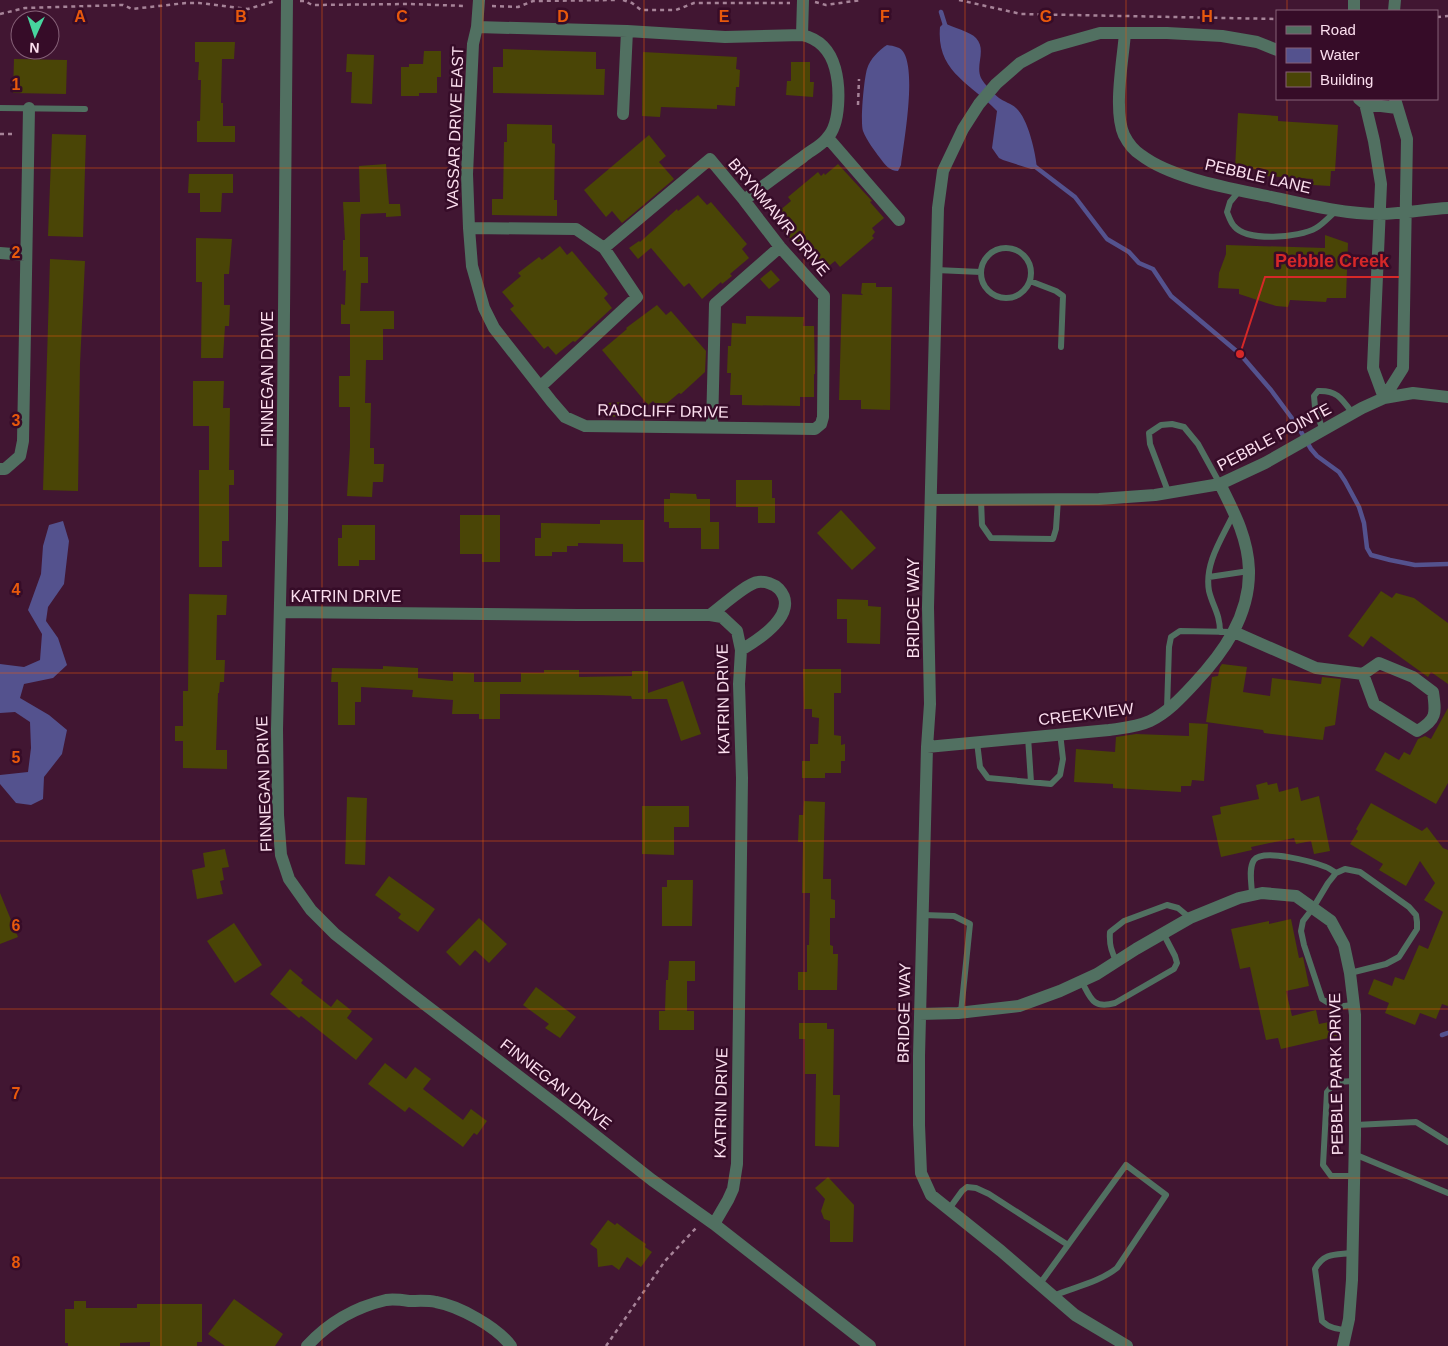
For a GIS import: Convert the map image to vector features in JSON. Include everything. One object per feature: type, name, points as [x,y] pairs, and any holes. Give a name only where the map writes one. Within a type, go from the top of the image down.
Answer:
[{"type":"street","name":"FINNEGAN DRIVE","points":[[287,1],[282,519],[277,728],[278,815],[281,855],[289,879],[311,910],[335,934],[870,1346]]},
{"type":"street","points":[[802,35],[803,1]]},
{"type":"street","name":"VASSAR DRIVE EAST","points":[[469,228],[468,164],[473,44],[480,3]]},
{"type":"street","points":[[477,27],[627,31],[725,37],[802,35],[814,38],[828,53],[836,73],[839,88],[836,121],[828,138],[744,200]]},
{"type":"street","points":[[623,114],[627,31]]},
{"type":"street","name":"BRIDGE WAY","points":[[1126,1346],[1075,1316],[1001,1251],[932,1195],[920,1173],[918,1124],[920,1014],[927,747],[930,704],[928,607],[938,208],[943,171],[963,129],[979,104],[996,84],[1020,63],[1050,47],[1100,33],[1125,33],[1222,36],[1257,42],[1276,50]]},
{"type":"street","name":"PEBBLE LANE","points":[[1125,33],[1119,96],[1120,120],[1124,134],[1135,150],[1141,156],[1163,168],[1241,190],[1337,210],[1380,214],[1448,208]]},
{"type":"street","points":[[1362,100],[1396,103],[1407,139],[1403,368],[1384,398],[1373,368],[1381,184],[1374,141],[1362,100]]},
{"type":"street","points":[[0,468],[5,469],[20,456],[23,441],[29,108]]},
{"type":"street","points":[[828,138],[899,220]]},
{"type":"street","name":"BRYNMAWR DRIVE","points":[[604,248],[710,159],[780,247],[824,296]]},
{"type":"street","points":[[469,228],[576,229],[604,248],[637,297],[541,386]]},
{"type":"street","name":"RADCLIFF DRIVE","points":[[469,228],[472,266],[484,308],[494,328],[566,417],[585,426],[815,429],[821,424],[823,416],[824,296]]},
{"type":"street","points":[[712,428],[715,304],[780,247]]},
{"type":"street","points":[[0,253],[26,255]]},
{"type":"street","name":"PEBBLE POINTE","points":[[931,500],[1100,499],[1169,494],[1220,484],[1384,398],[1413,393],[1448,398]]},
{"type":"street","name":"CREEKVIEW","points":[[927,747],[1109,730],[1139,725],[1152,720],[1167,710],[1186,693],[1212,664],[1234,632],[1244,609],[1248,593],[1249,571],[1241,526],[1220,484]]},
{"type":"street","points":[[710,615],[756,582],[767,582],[778,588],[784,596],[785,605],[780,618],[771,630],[741,650]]},
{"type":"street","name":"KATRIN DRIVE","points":[[280,612],[710,615],[722,617],[737,631],[741,650],[739,684],[742,778],[737,1164],[733,1189],[728,1200],[709,1221]]},
{"type":"street","points":[[1234,632],[1316,668],[1364,674],[1379,664],[1413,677],[1433,692],[1436,709],[1432,720],[1417,731],[1374,704],[1364,674]]},
{"type":"street","name":"PEBBLE PARK DRIVE","points":[[920,1014],[1019,1006],[1060,992],[1097,974],[1190,918],[1239,898],[1252,895],[1262,893],[1296,896],[1331,921],[1344,945],[1354,1004],[1355,1125],[1352,1254],[1349,1319],[1343,1346]]},
{"type":"street","points":[[307,1346],[331,1324],[358,1309],[388,1300],[436,1302],[473,1316],[490,1326],[511,1346]]},
{"type":"lane","points":[[0,108],[85,109]]},
{"type":"lane","points":[[1241,190],[1230,202],[1226,212],[1234,227],[1243,233],[1276,237],[1308,231],[1315,229],[1337,210]]},
{"type":"lane","points":[[1002,248],[1011,248],[1026,257],[1030,265],[1030,281],[1020,294],[1013,297],[1005,298],[990,293],[982,280],[982,263],[994,251],[1002,248]]},
{"type":"lane","points":[[936,270],[981,272]]},
{"type":"lane","points":[[1030,281],[1056,290],[1063,296],[1061,347]]},
{"type":"lane","points":[[1323,431],[1315,407],[1314,396],[1318,391],[1328,391],[1341,397],[1353,414]]},
{"type":"lane","points":[[1169,494],[1150,444],[1149,433],[1161,425],[1172,424],[1184,427],[1198,444],[1220,484]]},
{"type":"lane","points":[[981,500],[982,525],[991,538],[1053,539],[1056,529],[1058,500]]},
{"type":"lane","points":[[1220,632],[1220,618],[1213,604],[1209,588],[1211,559],[1234,512]]},
{"type":"lane","points":[[1209,577],[1249,571]]},
{"type":"lane","points":[[1167,710],[1171,637],[1180,631],[1234,632]]},
{"type":"lane","points":[[977,742],[980,767],[988,778],[1051,784],[1060,776],[1063,759],[1060,734]]},
{"type":"lane","points":[[1028,737],[1031,782]]},
{"type":"lane","points":[[1252,895],[1252,866],[1254,860],[1262,855],[1281,856],[1327,867],[1336,873]]},
{"type":"lane","points":[[1350,973],[1386,964],[1399,957],[1417,929],[1417,922],[1416,915],[1409,907],[1360,872],[1346,869],[1336,873],[1328,883],[1303,921],[1301,931],[1322,999],[1335,1007],[1354,1004]]},
{"type":"lane","points":[[1117,962],[1111,952],[1110,932],[1124,921],[1167,905],[1178,908],[1190,918]]},
{"type":"lane","points":[[923,915],[954,916],[970,924],[960,1012]]},
{"type":"lane","points":[[1082,982],[1097,1005],[1107,1005],[1116,1003],[1174,969],[1177,963],[1176,956],[1163,933]]},
{"type":"lane","points":[[1354,1176],[1331,1176],[1323,1165],[1327,1092],[1335,1082],[1355,1081]]},
{"type":"lane","points":[[1355,1125],[1416,1122],[1448,1142]]},
{"type":"lane","points":[[1354,1154],[1448,1193]]},
{"type":"lane","points":[[1039,1285],[1126,1165],[1166,1195],[1116,1268],[1109,1274],[1090,1283],[1052,1296]]},
{"type":"lane","points":[[948,1209],[962,1190],[967,1187],[976,1188],[1068,1245]]},
{"type":"lane","points":[[1347,1330],[1336,1329],[1322,1321],[1315,1269],[1323,1258],[1330,1255],[1352,1254]]},
{"type":"path","points":[[0,14],[25,8],[123,5],[132,10],[186,3],[248,9],[273,1],[305,1],[312,5],[410,4],[460,7],[480,3],[518,7],[533,1],[615,0]]},
{"type":"path","points":[[623,0],[632,3],[642,10],[676,10],[694,3],[803,1],[816,2],[826,6],[861,0]]},
{"type":"path","points":[[959,0],[1021,14],[1276,18]]},
{"type":"path","points":[[858,105],[859,79]]},
{"type":"path","points":[[606,1346],[665,1261],[709,1221]]},
{"type":"water","points":[[944,23],[976,38],[981,47],[979,68],[981,78],[997,96],[1014,106],[1020,113],[1031,137],[1037,169],[1031,169],[1003,160],[999,158],[992,148],[997,111],[966,84],[949,66],[940,42],[940,27]]},
{"type":"water","points":[[887,45],[897,47],[903,51],[909,76],[906,124],[901,165],[898,171],[890,169],[884,163],[869,142],[862,126],[867,69],[875,55]]},
{"type":"water","points":[[63,521],[69,541],[64,584],[48,607],[46,621],[58,638],[67,665],[53,678],[24,684],[20,698],[49,715],[67,730],[62,754],[44,777],[43,799],[31,805],[16,803],[0,784],[0,775],[28,772],[31,748],[30,722],[15,712],[0,713],[0,664],[24,667],[40,660],[42,634],[28,610],[41,574],[43,546],[49,525]]},
{"type":"building","points":[[195,42],[235,42],[234,59],[222,59],[221,103],[223,103],[223,126],[235,126],[235,142],[197,142],[197,121],[200,121],[201,80],[198,80],[199,62],[195,62]]},
{"type":"building","points":[[503,49],[596,52],[596,69],[605,69],[604,95],[493,93],[493,67],[503,67]]},
{"type":"building","points":[[424,51],[441,51],[441,77],[437,77],[437,93],[401,96],[401,67],[409,67],[409,64],[423,64]]},
{"type":"building","points":[[643,52],[737,57],[736,69],[740,70],[739,87],[736,87],[735,106],[717,105],[717,109],[661,107],[660,117],[642,116]]},
{"type":"building","points":[[347,54],[374,55],[372,104],[351,103],[352,72],[346,72]]},
{"type":"building","points":[[14,60],[67,60],[66,94],[13,93]]},
{"type":"building","points":[[791,62],[810,62],[810,82],[814,82],[813,97],[786,95],[787,81],[791,81]]},
{"type":"building","points":[[1238,113],[1278,116],[1278,121],[1338,125],[1335,171],[1331,171],[1330,186],[1313,185],[1313,179],[1265,176],[1265,170],[1235,168]]},
{"type":"building","points":[[507,124],[552,125],[552,143],[555,144],[554,200],[557,200],[557,216],[492,215],[492,199],[503,199],[504,142],[507,142]]},
{"type":"building","points":[[52,134],[86,135],[83,237],[48,236]]},
{"type":"building","points":[[649,135],[666,156],[659,162],[674,179],[622,223],[612,211],[606,217],[584,190]]},
{"type":"building","points":[[386,164],[389,204],[400,204],[401,216],[386,217],[386,213],[361,214],[360,220],[360,257],[368,257],[368,283],[361,283],[360,311],[394,311],[394,329],[383,329],[383,360],[366,360],[365,403],[371,403],[370,448],[374,448],[374,464],[384,464],[383,482],[373,482],[372,497],[347,496],[350,407],[339,407],[339,376],[350,376],[350,324],[341,324],[341,304],[345,305],[346,270],[343,271],[343,240],[345,240],[343,202],[360,202],[359,166]]},
{"type":"building","points":[[838,164],[872,201],[870,202],[884,218],[872,228],[875,232],[872,236],[874,238],[840,267],[835,261],[820,273],[772,217],[791,201],[788,197],[818,172],[821,176],[824,173],[825,175]]},
{"type":"building","points":[[189,174],[233,174],[233,193],[222,193],[221,212],[200,212],[200,193],[188,193]]},
{"type":"building","points":[[698,195],[707,205],[711,202],[747,244],[742,249],[749,258],[730,274],[732,276],[722,284],[721,282],[702,299],[689,283],[684,287],[651,248],[638,259],[629,248],[640,242],[677,209],[678,211]]},
{"type":"building","points":[[1325,235],[1348,243],[1346,298],[1327,298],[1326,302],[1290,300],[1288,307],[1276,306],[1239,294],[1239,289],[1218,288],[1219,273],[1226,254],[1226,245],[1325,248]]},
{"type":"building","points":[[196,238],[232,239],[229,274],[224,274],[224,305],[230,305],[229,326],[225,326],[223,358],[201,358],[202,282],[196,282]]},
{"type":"building","points":[[560,246],[567,255],[572,251],[608,294],[604,298],[612,308],[575,342],[573,341],[556,355],[548,346],[544,349],[510,309],[514,306],[502,292],[521,276],[518,273],[539,257],[542,260]]},
{"type":"building","points":[[50,259],[85,261],[80,364],[78,491],[43,490]]},
{"type":"building","points":[[771,270],[780,280],[769,289],[760,279]]},
{"type":"building","points":[[862,283],[876,283],[876,287],[892,287],[890,410],[861,409],[861,400],[839,400],[842,294],[863,295],[861,293]]},
{"type":"building","points":[[657,305],[666,315],[671,311],[706,351],[705,372],[681,394],[679,393],[660,409],[653,401],[648,405],[602,350],[626,328]]},
{"type":"building","points":[[746,316],[804,317],[803,326],[814,326],[814,397],[800,397],[800,406],[742,405],[742,395],[730,395],[731,373],[727,373],[728,346],[731,346],[732,323],[746,324]]},
{"type":"building","points":[[193,381],[224,381],[223,408],[230,408],[229,470],[234,470],[234,485],[229,485],[229,541],[222,541],[222,567],[199,567],[199,470],[209,470],[209,426],[193,426]]},
{"type":"building","points":[[624,402],[624,416],[609,417],[608,403]]},
{"type":"building","points":[[736,480],[772,480],[772,498],[775,498],[775,523],[758,523],[758,507],[736,507]]},
{"type":"building","points":[[670,493],[696,494],[697,499],[710,499],[710,522],[719,522],[719,549],[701,549],[701,528],[669,528],[669,522],[664,522],[664,499],[670,499]]},
{"type":"building","points":[[841,510],[876,548],[852,570],[817,533]]},
{"type":"building","points":[[460,515],[500,515],[500,562],[482,562],[482,554],[460,554]]},
{"type":"building","points":[[600,520],[644,520],[644,562],[623,562],[623,544],[578,543],[578,546],[567,546],[567,552],[552,552],[552,556],[535,556],[535,538],[541,538],[541,523],[600,524]]},
{"type":"building","points":[[342,525],[375,525],[375,560],[359,560],[359,566],[338,566],[338,538],[342,538]]},
{"type":"building","points":[[1381,591],[1392,598],[1396,593],[1414,598],[1448,623],[1448,684],[1431,672],[1428,677],[1371,636],[1363,647],[1348,636]]},
{"type":"building","points":[[189,594],[227,595],[226,615],[217,615],[216,660],[225,660],[224,682],[220,682],[218,693],[216,750],[227,750],[227,769],[183,768],[183,741],[175,741],[175,726],[183,726],[183,691],[188,691]]},
{"type":"building","points":[[837,599],[868,600],[868,606],[881,607],[880,644],[847,643],[847,619],[837,619]]},
{"type":"building","points":[[1222,664],[1247,667],[1243,692],[1270,696],[1272,678],[1321,684],[1322,677],[1341,679],[1335,725],[1325,727],[1323,740],[1264,733],[1263,730],[1206,722],[1212,677],[1218,676]]},
{"type":"building","points":[[383,666],[418,668],[418,678],[453,681],[453,672],[474,673],[474,682],[521,682],[521,673],[544,673],[544,670],[579,670],[579,677],[632,676],[632,671],[648,671],[648,693],[683,681],[701,734],[681,741],[667,699],[632,699],[631,696],[599,695],[500,694],[500,719],[479,719],[479,714],[452,714],[453,700],[412,697],[413,690],[361,687],[361,702],[355,702],[355,725],[338,725],[338,682],[331,682],[332,668],[383,669]]},
{"type":"building","points":[[803,669],[841,669],[841,693],[834,693],[834,735],[841,736],[841,745],[845,744],[845,761],[841,761],[841,773],[825,773],[825,778],[802,778],[802,761],[810,761],[810,744],[818,744],[819,718],[812,717],[812,709],[804,709]]},
{"type":"building","points":[[1448,708],[1448,783],[1436,804],[1375,770],[1385,752],[1399,760],[1404,752],[1410,755],[1418,739],[1425,736],[1431,739]]},
{"type":"building","points":[[1189,723],[1208,724],[1204,781],[1192,780],[1191,786],[1181,786],[1181,792],[1113,788],[1113,784],[1074,782],[1076,749],[1115,752],[1116,737],[1136,734],[1189,736]]},
{"type":"building","points":[[1267,782],[1268,785],[1277,783],[1279,792],[1298,787],[1301,801],[1319,796],[1330,851],[1314,854],[1311,841],[1296,844],[1294,838],[1251,847],[1252,850],[1221,857],[1212,816],[1221,814],[1220,807],[1259,799],[1256,785]]},
{"type":"building","points":[[347,797],[367,798],[365,865],[345,864]]},
{"type":"building","points":[[804,801],[825,802],[823,879],[831,879],[831,899],[835,900],[835,918],[830,918],[830,945],[833,946],[833,954],[838,954],[837,990],[798,990],[798,972],[807,972],[807,945],[809,945],[810,893],[802,893],[803,842],[798,842],[799,815],[803,815]]},
{"type":"building","points":[[1371,803],[1422,831],[1427,827],[1443,848],[1448,850],[1448,1006],[1442,1004],[1436,1019],[1420,1013],[1415,1025],[1385,1013],[1389,1003],[1368,994],[1374,979],[1392,986],[1395,977],[1404,980],[1419,945],[1428,949],[1443,912],[1424,900],[1435,883],[1420,861],[1406,886],[1379,870],[1383,864],[1350,844]]},
{"type":"building","points":[[642,806],[689,806],[689,827],[674,827],[674,855],[642,854]]},
{"type":"building","points":[[225,849],[229,867],[222,868],[224,880],[220,881],[223,894],[197,899],[192,870],[205,867],[203,853]]},
{"type":"building","points":[[389,876],[435,909],[418,932],[398,918],[401,914],[375,895]]},
{"type":"building","points":[[667,880],[693,880],[692,926],[662,926],[662,887],[667,887]]},
{"type":"building","points":[[0,893],[18,937],[0,944]]},
{"type":"building","points":[[479,918],[507,944],[489,963],[475,950],[460,966],[446,952]]},
{"type":"building","points":[[1291,919],[1299,958],[1303,957],[1309,986],[1286,991],[1292,1016],[1316,1010],[1319,1024],[1334,1021],[1337,1036],[1281,1049],[1278,1038],[1266,1040],[1250,967],[1240,969],[1231,929],[1269,921],[1269,924]]},
{"type":"building","points":[[234,923],[262,965],[235,983],[207,941]]},
{"type":"building","points":[[669,961],[695,961],[695,981],[687,981],[687,1011],[694,1011],[694,1030],[659,1030],[659,1011],[665,1011]]},
{"type":"building","points":[[290,969],[303,980],[301,983],[331,1007],[337,999],[352,1011],[347,1018],[373,1039],[356,1060],[270,994]]},
{"type":"building","points":[[536,987],[576,1017],[560,1038],[545,1028],[549,1024],[523,1005]]},
{"type":"building","points":[[799,1023],[827,1023],[827,1029],[834,1029],[833,1095],[840,1095],[839,1147],[815,1146],[816,1074],[805,1074],[805,1039],[799,1039]]},
{"type":"building","points":[[385,1063],[406,1079],[415,1067],[431,1079],[423,1089],[463,1120],[471,1109],[487,1121],[477,1135],[474,1133],[463,1147],[409,1107],[405,1112],[368,1084]]},
{"type":"building","points":[[828,1177],[854,1205],[853,1242],[830,1242],[830,1221],[824,1219],[821,1211],[825,1199],[815,1188]]},
{"type":"building","points":[[608,1220],[615,1225],[617,1223],[646,1244],[645,1247],[652,1252],[641,1267],[627,1257],[619,1270],[612,1265],[598,1267],[597,1249],[590,1244]]},
{"type":"building","points":[[234,1299],[283,1334],[275,1346],[225,1346],[208,1334]]},
{"type":"building","points":[[74,1301],[86,1301],[86,1308],[137,1308],[137,1304],[202,1304],[202,1342],[197,1342],[197,1346],[150,1346],[150,1342],[120,1343],[120,1346],[68,1346],[68,1343],[65,1343],[65,1309],[74,1309]]},
{"type":"waterway","points":[[941,12],[946,28]]},
{"type":"waterway","points":[[1033,165],[1075,197],[1107,239],[1129,252],[1139,263],[1153,269],[1171,296],[1240,354],[1271,390],[1297,425],[1311,449],[1317,456],[1339,472],[1345,481],[1359,507],[1364,523],[1367,548],[1371,555],[1415,565],[1448,564]]},
{"type":"waterway","points":[[1442,1035],[1448,1033]]},
{"type":"place","name":"Pebble Creek","points":[[1240,354]]}]
